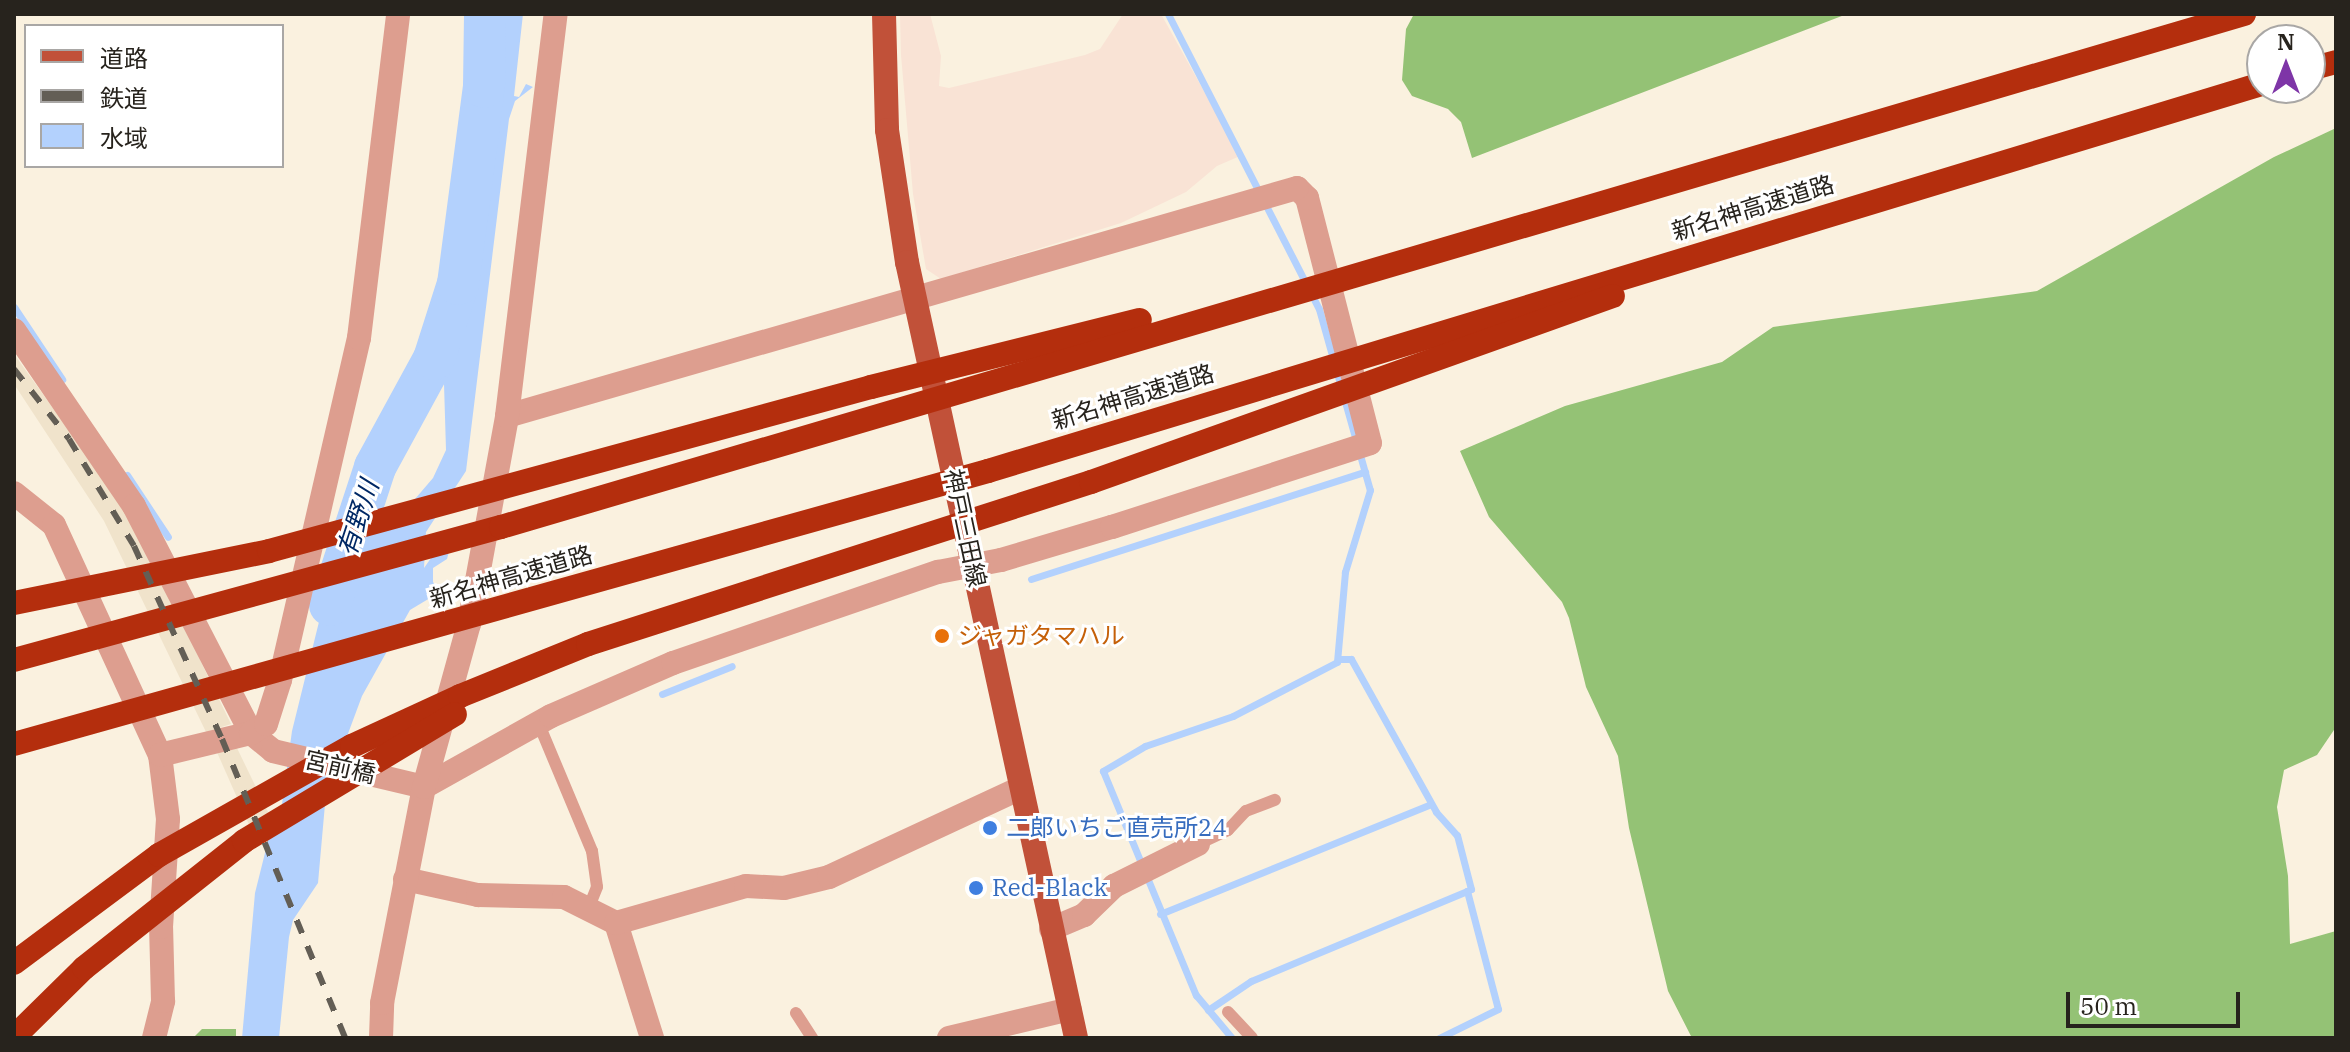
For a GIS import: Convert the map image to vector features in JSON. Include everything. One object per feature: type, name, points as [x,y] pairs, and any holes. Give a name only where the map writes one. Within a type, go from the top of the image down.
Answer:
[{"type":"highway","name":"新名神高速道路","points":[[14,660],[516,522],[1362,270],[2244,14]]},
{"type":"highway","points":[[14,963],[57,926],[159,855],[352,746],[588,644],[1077,487],[1440,345],[2020,156],[2246,89]]},
{"type":"highway","points":[[14,602],[269,551],[871,387],[1256,291],[1362,270]]},
{"type":"highway","name":"新名神高速道路","points":[[14,744],[96,724],[1440,345]]},
{"type":"highway","points":[[14,1037],[84,968],[244,841],[335,782],[588,644]]},
{"type":"main road","name":"神戸三田線","points":[[884,14],[887,130],[915,297],[1076,1038]]},
{"type":"street","points":[[160,755],[251,733],[266,724],[280,680],[359,338],[398,14]]},
{"type":"street","points":[[381,1038],[416,785],[469,624],[507,416],[556,14]]},
{"type":"street","points":[[416,785],[538,722],[673,663],[855,605],[875,592],[1112,527],[1370,443],[1307,198],[1297,188],[507,416]]},
{"type":"street","points":[[14,330],[134,506],[251,733]]},
{"type":"street","points":[[14,493],[38,507],[54,525],[160,755],[168,819],[163,1001],[154,1038]]},
{"type":"street","name":"宮前橋","points":[[251,733],[273,751],[416,785]]},
{"type":"street","points":[[616,923],[746,886],[784,888],[829,877],[1021,788]]},
{"type":"street","points":[[1051,929],[1084,915],[1114,886],[1198,844]]},
{"type":"street","points":[[405,879],[478,895],[564,897],[616,923],[652,1038]]},
{"type":"street","points":[[949,1038],[1070,1009]]},
{"type":"lane","points":[[538,722],[592,851],[597,887],[589,907]]},
{"type":"lane","points":[[1198,844],[1228,830],[1246,811],[1275,800]]},
{"type":"lane","points":[[1228,1012],[1252,1038]]},
{"type":"lane","points":[[796,1013],[812,1038]]},
{"type":"shaded area","points":[[930,14],[941,56],[939,86],[949,88],[1085,55],[1100,49],[1123,14],[1161,14],[1240,156],[1217,166],[1186,192],[1121,223],[941,279],[926,269],[913,194],[901,55],[900,16]]},
{"type":"shaded area","points":[[14,354],[130,515],[231,724],[206,732],[104,521],[14,384]]},
{"type":"shaded area","points":[[236,746],[269,814],[254,836],[216,750]]},
{"type":"green space","points":[[1414,14],[1847,14],[1472,158],[1461,122],[1448,109],[1412,96],[1402,80],[1406,29]]},
{"type":"green space","points":[[2336,128],[2336,727],[2317,755],[2284,770],[2277,807],[2288,876],[2290,944],[2336,931],[2336,1038],[1692,1038],[1668,991],[1629,828],[1618,756],[1586,687],[1569,618],[1562,602],[1489,517],[1460,451],[1565,406],[1722,362],[1773,327],[2037,291],[2274,157]]},
{"type":"green space","points":[[202,1029],[236,1029],[236,1038],[193,1038]]},
{"type":"water","points":[[480,14],[523,14],[514,96],[519,97],[526,84],[533,87],[515,101],[509,119],[466,471],[426,532],[424,568],[436,551],[450,548],[447,559],[433,568],[433,582],[440,592],[410,610],[362,696],[326,793],[318,883],[293,920],[289,937],[279,1038],[242,1038],[255,893],[271,829],[279,826],[292,731],[336,553],[357,550],[363,532],[409,506],[433,478],[446,450],[444,384],[473,196],[480,92],[473,26]]},
{"type":"waterway","name":"有野川","points":[[330,605],[375,467],[434,359],[458,284],[484,87],[485,14]]},
{"type":"waterway","points":[[1168,14],[1319,309],[1370,490],[1345,572],[1337,662],[1233,716],[1145,746],[1103,771],[1196,995],[1232,1038]]},
{"type":"waterway","points":[[14,307],[62,379]]},
{"type":"waterway","points":[[1031,579],[1365,472]]},
{"type":"waterway","points":[[127,475],[168,537]]},
{"type":"waterway","points":[[1340,659],[1351,659],[1436,812],[1457,835],[1471,889],[1467,891],[1498,1009],[1439,1038]]},
{"type":"waterway","points":[[662,694],[732,666]]},
{"type":"waterway","points":[[1160,914],[1431,804]]},
{"type":"waterway","points":[[1208,1010],[1251,981],[1467,891]]},
{"type":"railway","points":[[14,369],[69,439],[134,546],[222,739],[345,1038]]},
{"type":"place","name":"ジャガタマハル","points":[[942,636]]},
{"type":"place","name":"二郎いちご直売所24","points":[[990,828]]},
{"type":"place","name":"Red-Black","points":[[976,888]]}]
